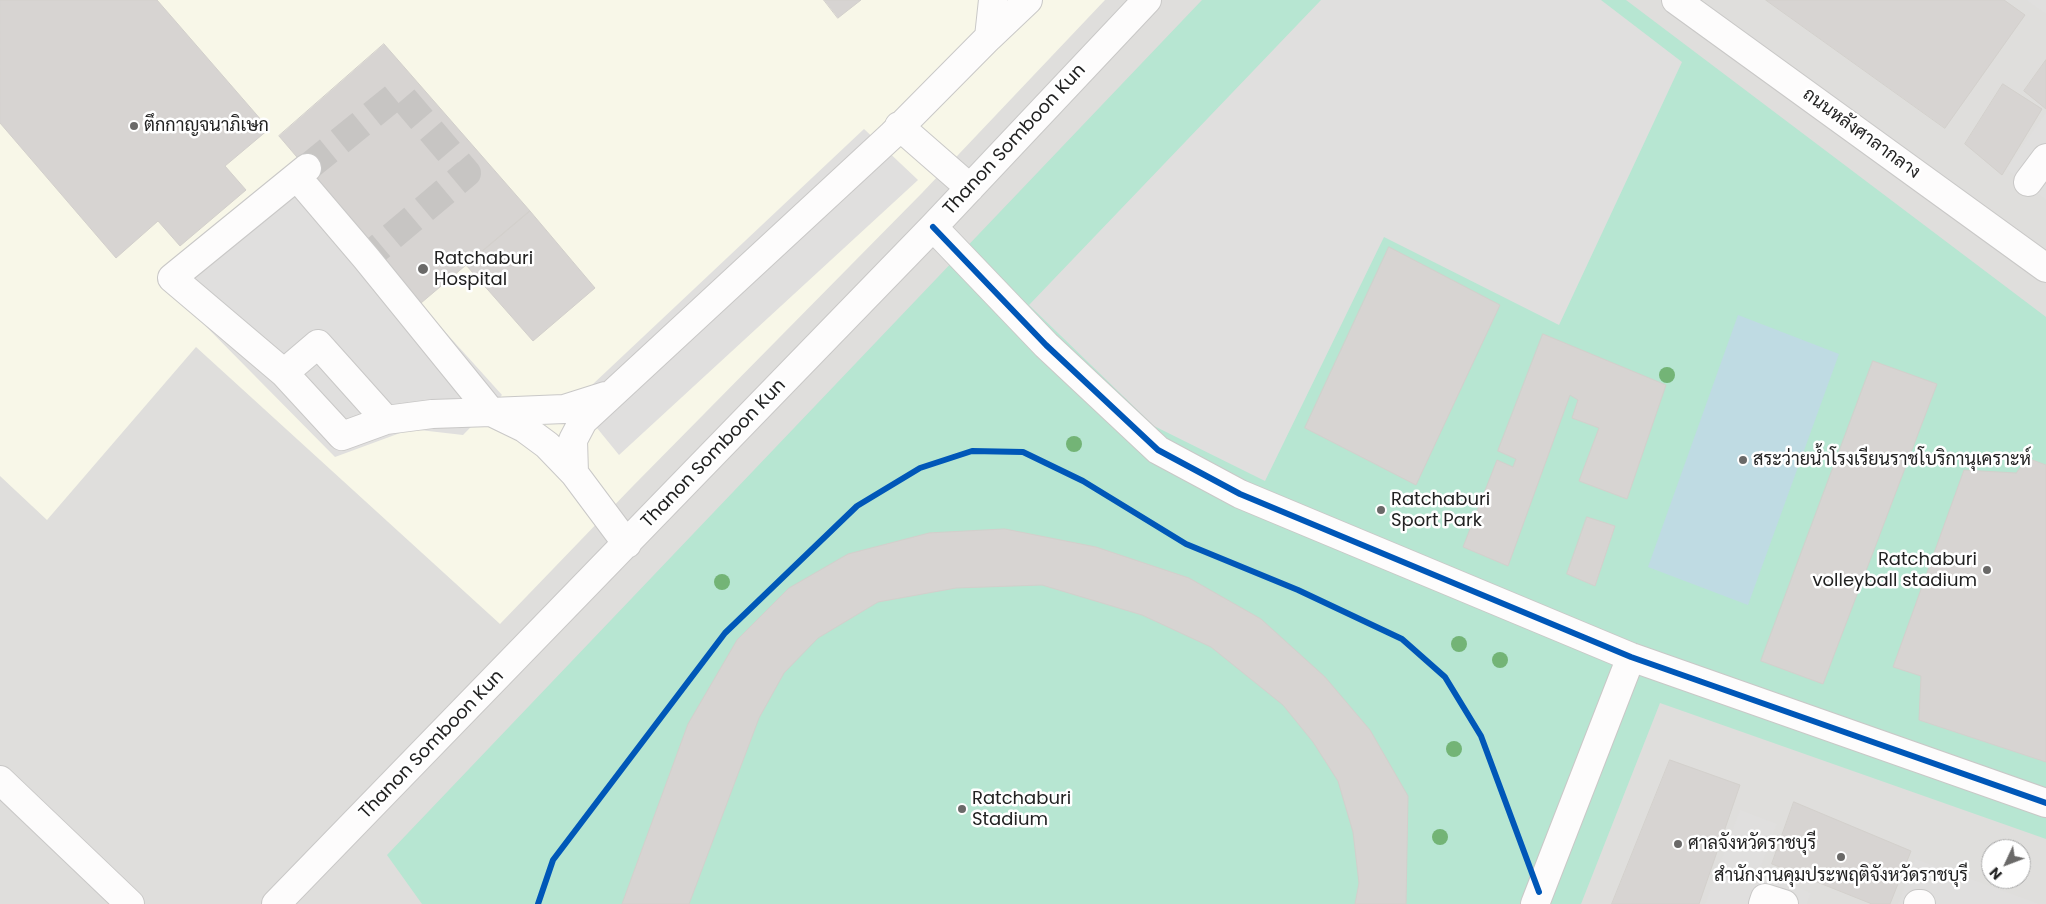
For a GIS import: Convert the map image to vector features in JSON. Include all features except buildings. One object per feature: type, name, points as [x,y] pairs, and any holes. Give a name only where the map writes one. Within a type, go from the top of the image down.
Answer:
[{"type":"street","points":[[988,37],[992,0]]},
{"type":"street","points":[[574,474],[573,440],[583,421],[891,136],[988,37],[1028,0]]},
{"type":"street","name":"Thanon Somboon Kun","points":[[276,904],[933,227],[1147,0]]},
{"type":"street","name":"ถนนหลังศาลากลาง","points":[[1676,0],[2046,268]]},
{"type":"street","points":[[899,126],[970,188]]},
{"type":"street","points":[[2028,182],[2046,158]]},
{"type":"street","points":[[612,394],[564,409],[491,412],[432,414],[386,420],[342,436],[284,373],[172,278],[302,172],[371,253],[491,412],[524,428],[539,439],[574,474],[627,544]]},
{"type":"street","points":[[933,227],[1046,344],[1158,450],[1240,494],[1631,657],[2046,803]]},
{"type":"street","points":[[284,373],[318,344],[386,420]]},
{"type":"street","points":[[1535,904],[1631,657]]},
{"type":"street","points":[[0,780],[130,904]]},
{"type":"street","points":[[1763,904],[1765,898],[1784,904]]},
{"type":"shaded area","points":[[0,0],[2046,0],[2046,904],[0,904]]},
{"type":"shaded area","name":"Ratchaburi Hospital","points":[[0,0],[1105,0],[922,193],[632,487],[500,624],[196,347],[47,520],[0,476]]},
{"type":"shaded area","points":[[1321,0],[1601,0],[1682,62],[1559,325],[1384,237],[1265,481],[1154,426],[1029,305]]},
{"type":"shaded area","points":[[2026,0],[2046,0],[2046,14]]},
{"type":"shaded area","points":[[2046,112],[2046,200],[2006,169]]},
{"type":"shaded area","points":[[864,129],[918,180],[619,455],[575,401]]},
{"type":"shaded area","points":[[309,181],[502,395],[463,435],[411,429],[335,457],[174,294]]},
{"type":"shaded area","points":[[1740,810],[1777,824],[1759,871],[1811,893],[1807,904],[1705,904]]},
{"type":"shaded area","points":[[1915,859],[1981,883],[1981,889],[1998,889],[2039,904],[1898,904]]},
{"type":"green space","name":"Ratchaburi Sport Park","points":[[1202,0],[1626,0],[2046,317],[2046,839],[1660,703],[1581,904],[422,904],[387,855]]},
{"type":"water","name":"สระว่ายน้ำโรงเรียนราชโบริกานุเคราะห์","points":[[1738,315],[1839,354],[1748,605],[1648,567]]},
{"type":"tunnel","points":[[307,168],[399,93],[467,173],[377,249]]},
{"type":"cycle path","points":[[933,227],[1046,345],[1158,450],[1240,494],[1631,657],[2046,803]]},
{"type":"cycle path","points":[[538,904],[553,860],[725,633],[857,506],[920,468],[972,451],[1023,452],[1083,481],[1186,544],[1298,590],[1402,639],[1445,677],[1481,736],[1539,892]]},
{"type":"place","name":"ตึกกาญจนาภิเษก","points":[[134,126]]},
{"type":"place","name":"Ratchaburi Hospital","points":[[423,269]]},
{"type":"place","name":"สระว่ายน้ำโรงเรียนราชโบริกานุเคราะห์","points":[[1743,460]]},
{"type":"place","name":"Ratchaburi Sport Park","points":[[1381,510]]},
{"type":"place","name":"Ratchaburi volleyball stadium","points":[[1987,570]]},
{"type":"place","name":"Ratchaburi Stadium","points":[[962,809]]},
{"type":"place","name":"ศาลจังหวัดราชบุรี","points":[[1678,844]]},
{"type":"place","name":"สำนักงานคุมประพฤติจังหวัดราชบุรี","points":[[1841,857]]}]
